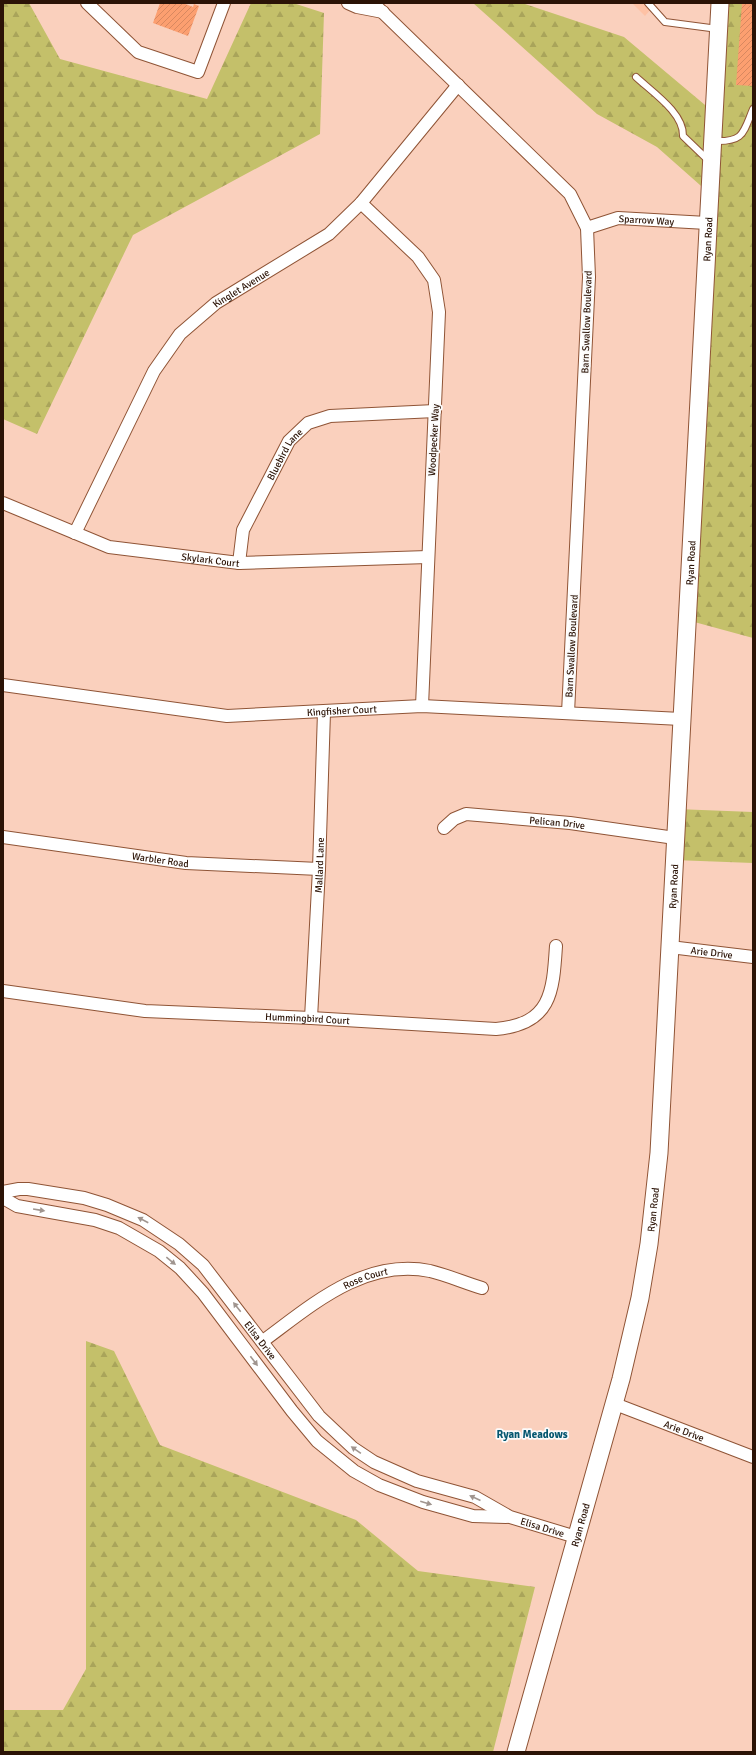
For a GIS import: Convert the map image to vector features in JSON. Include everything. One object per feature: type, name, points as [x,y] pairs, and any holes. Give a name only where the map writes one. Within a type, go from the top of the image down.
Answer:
[{"type":"street","points":[[87,3],[138,52],[198,72],[224,3]]},
{"type":"street","points":[[348,3],[357,8],[384,13]]},
{"type":"street","name":"Barn Swallow Boulevard","points":[[373,3],[570,194],[587,228],[589,277],[568,713]]},
{"type":"street","name":"Ryan Road","points":[[516,1752],[615,1404],[640,1298],[654,1207],[659,1153],[707,223],[712,164],[720,3]]},
{"type":"street","name":"Kinglet Avenue","points":[[75,533],[154,371],[180,334],[216,303],[329,234],[361,203],[458,85]]},
{"type":"street","name":"Woodpecker Way","points":[[361,203],[418,257],[434,280],[439,312],[422,706]]},
{"type":"street","name":"Sparrow Way","points":[[587,228],[618,218],[707,223]]},
{"type":"street","name":"Bluebird Lane","points":[[239,563],[243,530],[289,441],[308,423],[330,416],[435,411]]},
{"type":"street","name":"Skylark Court","points":[[3,503],[109,547],[239,563],[428,557]]},
{"type":"street","name":"Kingfisher Court","points":[[3,686],[227,716],[422,706],[681,720]]},
{"type":"street","name":"Mallard Lane","points":[[311,1018],[319,869],[324,712]]},
{"type":"street","name":"Pelican Drive","points":[[444,828],[454,819],[466,814],[570,823],[675,838]]},
{"type":"street","name":"Warbler Road","points":[[3,837],[186,863],[319,869]]},
{"type":"street","name":"Hummingbird Court","points":[[3,991],[145,1011],[311,1018],[496,1029],[514,1028],[522,1025],[536,1015],[549,999],[554,984],[556,946]]},
{"type":"street","name":"Arie Drive","points":[[670,948],[753,957]]},
{"type":"street","name":"Elisa Drive","points":[[3,1192],[19,1189],[64,1194],[90,1200],[125,1211],[160,1230],[203,1264],[326,1424],[353,1448],[374,1462],[406,1476],[475,1497],[510,1517],[576,1537]]},
{"type":"street","name":"Elisa Drive","points":[[3,1198],[17,1206],[82,1216],[119,1228],[159,1251],[203,1293],[313,1437],[354,1471],[398,1494],[473,1516],[510,1517]]},
{"type":"street","points":[[119,1228],[125,1211]]},
{"type":"street","points":[[189,1278],[203,1264]]},
{"type":"street","name":"Rose Court","points":[[263,1341],[333,1290],[349,1282],[369,1275],[388,1271],[417,1269],[437,1273],[482,1288]]},
{"type":"street","name":"Arie Drive","points":[[615,1404],[753,1457]]},
{"type":"street","points":[[313,1437],[326,1424]]},
{"type":"street","points":[[398,1494],[406,1476]]},
{"type":"lane","points":[[648,3],[665,22],[718,29]]},
{"type":"lane","points":[[636,77],[678,117],[683,129],[683,136],[712,164]]},
{"type":"lane","points":[[713,141],[729,142],[737,139],[744,131],[753,108]]},
{"type":"shaded area","points":[[632,3],[656,3],[645,16]]},
{"type":"green space","points":[[3,3],[29,3],[60,59],[207,99],[251,3],[293,3],[324,13],[320,134],[133,235],[37,434],[3,419]]},
{"type":"green space","points":[[473,3],[522,3],[624,37],[711,110],[717,3],[753,3],[753,638],[687,620],[709,193],[657,147],[597,114]]},
{"type":"green space","points":[[676,809],[753,812],[753,863],[674,860]]},
{"type":"green space","points":[[86,1341],[114,1351],[160,1445],[356,1520],[418,1571],[535,1587],[493,1752],[3,1752],[3,1710],[63,1710],[86,1669]]},
{"type":"building","points":[[160,3],[183,3],[193,7],[194,4],[199,6],[188,36],[153,23]]},
{"type":"building","points":[[742,3],[753,3],[753,86],[736,85]]},
{"type":"district","name":"Ryan Meadows","points":[[532,1434]]}]
